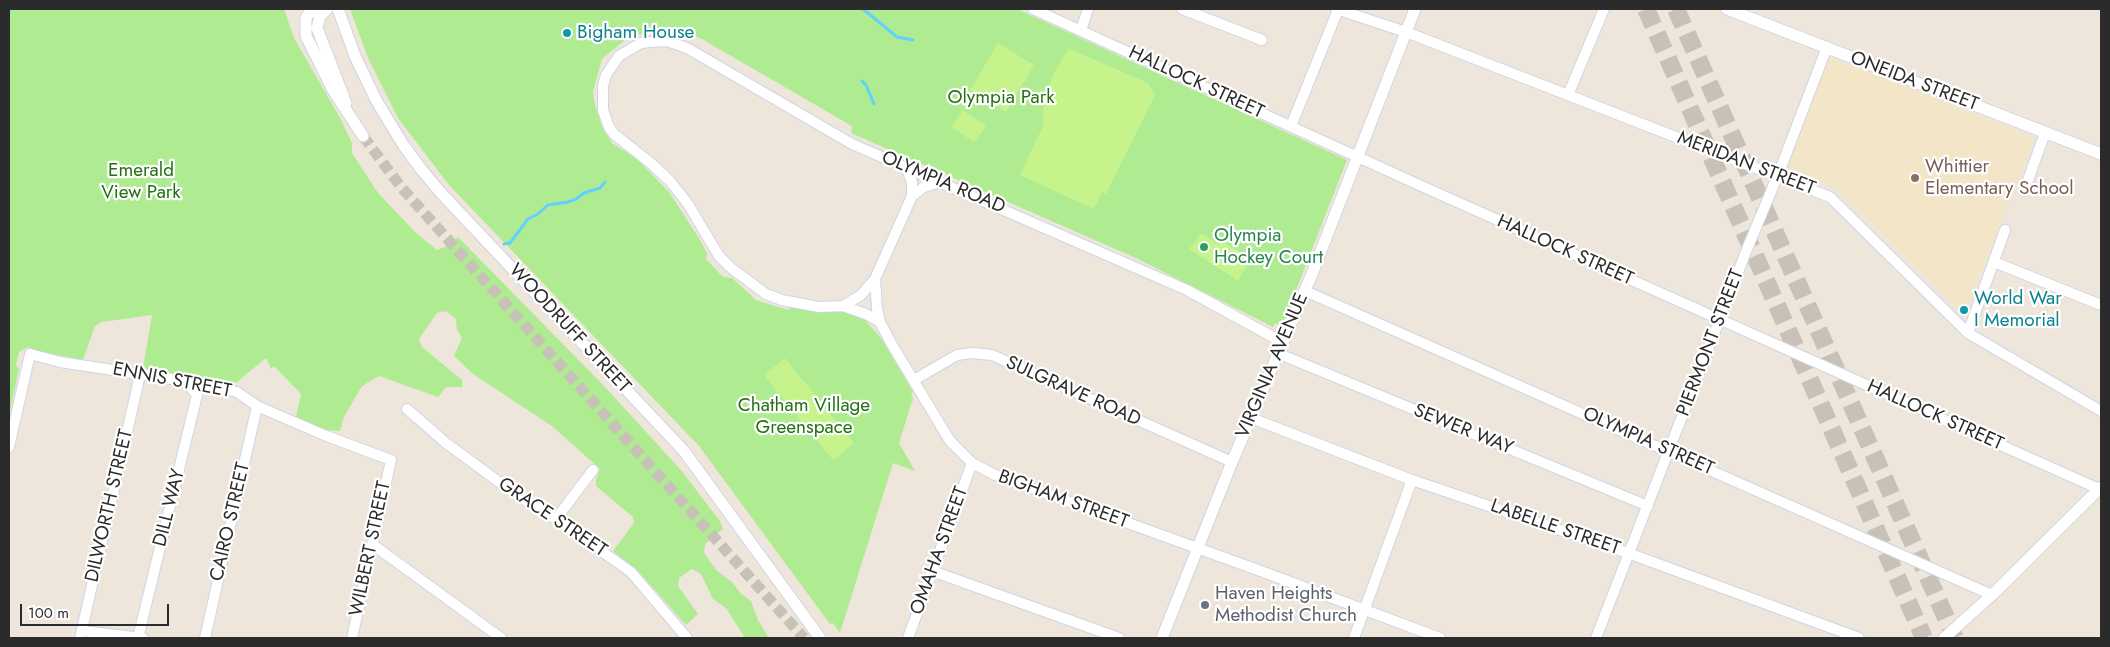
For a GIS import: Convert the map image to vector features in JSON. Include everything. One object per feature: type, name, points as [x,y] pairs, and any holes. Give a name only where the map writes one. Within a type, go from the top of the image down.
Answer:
[{"type":"street","points":[[316,9],[309,13],[306,18],[306,36],[333,90],[363,136]]},
{"type":"street","points":[[327,9],[318,19],[317,28],[341,86],[350,114]]},
{"type":"street","name":"WOODRUFF STREET","points":[[338,9],[351,48],[372,93],[415,161],[441,193],[684,451],[820,638]]},
{"type":"street","name":"HALLOCK STREET","points":[[1033,9],[1719,320],[2100,488]]},
{"type":"street","points":[[1081,30],[1088,9]]},
{"type":"street","points":[[1182,9],[1262,40]]},
{"type":"street","points":[[1291,126],[1337,9]]},
{"type":"street","name":"MERIDAN STREET","points":[[1337,9],[1406,32],[1830,197],[1968,333],[2101,411]]},
{"type":"street","name":"VIRGINIA AVENUE","points":[[1162,638],[1232,462],[1305,291],[1415,9]]},
{"type":"street","points":[[1568,94],[1604,9]]},
{"type":"street","name":"ONEIDA STREET","points":[[1727,9],[2101,154]]},
{"type":"street","name":"OLYMPIA ROAD","points":[[843,306],[819,307],[782,300],[766,294],[749,284],[719,256],[685,200],[670,181],[614,134],[609,127],[603,110],[602,95],[606,75],[619,56],[641,43],[667,42],[678,44],[702,55],[852,144],[1186,290],[1282,342]]},
{"type":"street","name":"PIERMONT STREET","points":[[1596,638],[1827,48]]},
{"type":"street","points":[[2024,191],[2045,133]]},
{"type":"street","points":[[906,167],[912,182],[912,196]]},
{"type":"street","points":[[912,196],[924,187],[940,182]]},
{"type":"street","name":"BIGHAM STREET","points":[[912,196],[875,279],[876,302],[880,322],[950,441],[972,463],[995,475],[1440,638]]},
{"type":"street","points":[[1968,333],[2005,230]]},
{"type":"street","points":[[1994,262],[2101,305]]},
{"type":"street","points":[[843,306],[861,296],[875,279]]},
{"type":"street","name":"OLYMPIA STREET","points":[[1305,291],[1992,595]]},
{"type":"street","points":[[843,306],[866,314],[880,322]]},
{"type":"street","name":"SULGRAVE ROAD","points":[[914,380],[957,355],[973,353],[992,355],[1232,462]]},
{"type":"street","name":"SEWER WAY","points":[[1277,353],[1648,506]]},
{"type":"street","name":"ENNIS STREET","points":[[9,447],[30,354],[60,362],[204,384],[237,392],[257,406],[324,435],[391,460]]},
{"type":"street","name":"DILWORTH STREET","points":[[81,635],[140,375]]},
{"type":"street","name":"DILL WAY","points":[[140,638],[198,395],[186,382]]},
{"type":"street","name":"CAIRO STREET","points":[[205,638],[257,406]]},
{"type":"street","name":"GRACE STREET","points":[[407,408],[446,443],[514,494],[556,519],[631,572],[687,638]]},
{"type":"street","name":"LABELLE STREET","points":[[1251,418],[1412,480],[1628,553],[1859,638]]},
{"type":"street","name":"WILBERT STREET","points":[[352,638],[391,460]]},
{"type":"street","name":"OMAHA STREET","points":[[908,638],[972,463]]},
{"type":"street","points":[[556,519],[593,470]]},
{"type":"street","points":[[1354,638],[1412,480]]},
{"type":"street","points":[[1944,638],[1992,595],[2100,488]]},
{"type":"street","points":[[372,544],[501,638]]},
{"type":"street","points":[[932,572],[1119,638]]},
{"type":"street","points":[[81,635],[140,638]]},
{"type":"shaded area","name":"Whittier Elementary School","points":[[1829,57],[2035,138],[1964,315],[1835,187],[1787,169]]},
{"type":"green space","name":"Emerald View Park","points":[[9,9],[284,9],[294,38],[339,116],[352,143],[352,153],[378,193],[416,233],[437,250],[445,247],[458,237],[605,387],[680,469],[720,521],[723,529],[705,544],[704,553],[717,571],[732,582],[741,594],[751,601],[758,620],[769,638],[745,638],[726,608],[713,599],[701,574],[692,569],[679,578],[678,586],[698,614],[686,625],[639,572],[613,551],[634,523],[633,517],[596,486],[596,479],[600,469],[552,426],[473,374],[454,356],[462,338],[457,330],[456,319],[446,311],[437,313],[419,339],[422,347],[462,380],[462,387],[446,387],[438,397],[379,376],[362,386],[344,417],[340,431],[325,430],[296,417],[301,394],[274,366],[271,369],[266,358],[232,386],[143,369],[152,315],[102,322],[95,326],[83,360],[38,351],[28,347],[19,352],[16,365],[19,369],[9,416]]},
{"type":"green space","name":"Chatham Village Greenspace","points":[[350,9],[1017,9],[1347,160],[1282,326],[1275,323],[1273,327],[1138,259],[851,133],[852,126],[700,38],[682,31],[631,35],[602,59],[593,92],[603,129],[612,143],[637,159],[669,192],[702,243],[707,254],[706,259],[723,277],[732,278],[756,300],[788,310],[790,307],[845,312],[865,320],[881,338],[913,392],[911,394],[913,398],[899,443],[915,471],[893,463],[840,633],[833,623],[830,624],[699,446],[449,185],[398,118],[368,58]]},
{"type":"green space","name":"Olympia Park","points":[[998,43],[1034,65],[1006,112],[970,90]]},
{"type":"green space","points":[[1068,48],[1148,83],[1155,95],[1106,194],[1102,192],[1094,209],[1020,175],[1043,126],[1043,110],[1052,77]]},
{"type":"green space","points":[[963,110],[986,126],[974,142],[951,127]]},
{"type":"green space","points":[[1201,233],[1218,244],[1221,240],[1251,259],[1238,281],[1189,249]]},
{"type":"green space","points":[[785,358],[854,443],[833,460],[764,375]]},
{"type":"waterway","points":[[863,9],[897,37],[913,40]]},
{"type":"waterway","points":[[862,81],[866,85],[874,104]]},
{"type":"waterway","points":[[504,244],[510,243],[528,219],[538,214],[548,205],[576,199],[584,193],[600,188],[605,182]]},
{"type":"tunnel","points":[[1646,9],[1924,638]]},
{"type":"tunnel","points":[[1676,9],[1955,638]]},
{"type":"tunnel","points":[[363,136],[401,187],[804,638]]},
{"type":"place","name":"Bigham House","points":[[567,33]]},
{"type":"place","name":"Whittier Elementary School","points":[[1915,178]]},
{"type":"place","name":"Olympia Hockey Court","points":[[1204,247]]},
{"type":"place","name":"World War I Memorial","points":[[1964,310]]},
{"type":"place","name":"Haven Heights Methodist Church","points":[[1205,605]]}]
